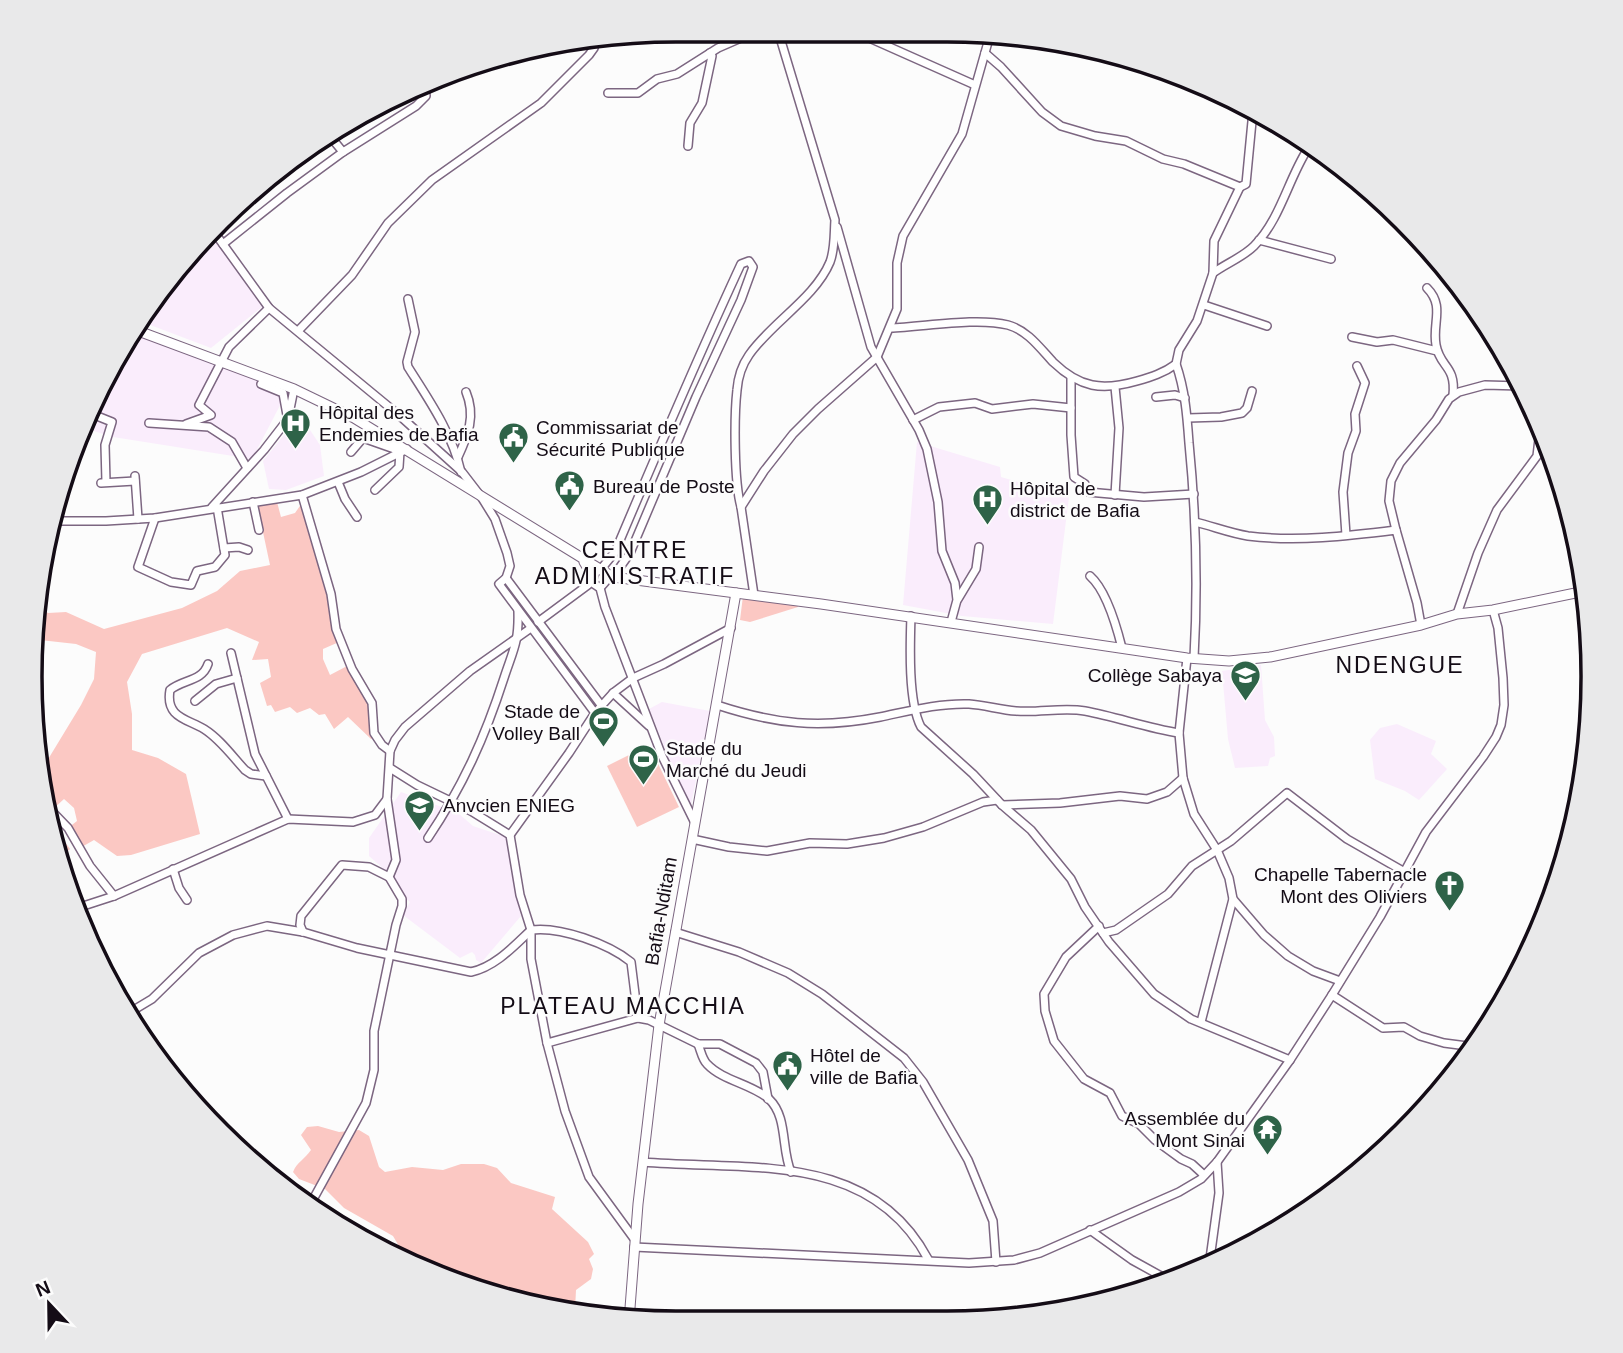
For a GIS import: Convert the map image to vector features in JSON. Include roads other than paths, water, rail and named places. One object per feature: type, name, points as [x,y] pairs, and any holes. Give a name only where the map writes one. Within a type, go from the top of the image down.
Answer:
[{"type":"main road","points":[[143,333],[294,389],[354,418],[613,576],[1190,658],[1228,661],[1270,657],[1421,625],[1457,614],[1576,594]]},
{"type":"main road","points":[[580,558],[592,579]]},
{"type":"main road","name":"Bafia-Nditam","points":[[630,1310],[659,1025],[736,593]]},
{"type":"street","points":[[608,93],[638,93],[657,79],[677,74],[734,42]]},
{"type":"street","points":[[781,42],[868,339],[927,449],[938,502],[942,551],[955,583],[957,600]]},
{"type":"street","points":[[878,42],[975,85]]},
{"type":"street","points":[[741,507],[764,471],[800,426],[877,357],[890,328],[898,299],[898,248],[908,224],[962,134],[988,43]]},
{"type":"street","points":[[298,331],[352,275],[388,223],[414,195],[541,103],[580,66],[594,47]]},
{"type":"street","points":[[688,146],[690,123],[702,103],[711,64],[710,53]]},
{"type":"street","points":[[985,53],[1042,111],[1061,125],[1095,136],[1126,141],[1163,159],[1184,164],[1240,187]]},
{"type":"street","points":[[223,244],[288,192],[416,106],[426,94]]},
{"type":"street","points":[[1201,1022],[1233,899],[1229,878],[1217,850],[1194,814],[1183,778],[1179,733],[1197,584],[1188,418],[1176,364],[1180,350],[1192,332],[1204,305],[1213,273],[1214,241],[1240,187],[1246,184],[1252,121]]},
{"type":"street","points":[[335,142],[344,152]]},
{"type":"street","points":[[1213,273],[1242,256],[1259,240],[1275,217],[1305,153]]},
{"type":"street","points":[[754,595],[738,491],[737,415],[740,374],[749,355],[800,301],[829,264],[834,249],[835,220]]},
{"type":"street","points":[[218,238],[269,308],[401,416],[461,472],[495,519],[507,553],[510,566],[506,578],[499,584],[518,611],[533,623],[601,705]]},
{"type":"street","points":[[1259,240],[1331,259]]},
{"type":"street","points":[[389,877],[396,860],[387,799],[390,751],[405,727],[460,679],[592,579],[615,552],[679,398],[741,264],[749,261],[753,267],[741,300],[696,397],[630,553],[600,588]]},
{"type":"street","points":[[1427,288],[1437,303],[1437,351],[1452,372],[1453,395]]},
{"type":"street","points":[[408,299],[415,336],[408,367],[439,416],[458,457],[461,472]]},
{"type":"street","points":[[1204,305],[1267,326]]},
{"type":"street","points":[[149,423],[186,424],[211,415],[199,405],[219,370],[220,362],[229,347],[269,308]]},
{"type":"street","points":[[890,328],[976,323],[1012,326],[1028,336],[1071,377],[1096,387],[1115,387],[1161,373],[1176,364]]},
{"type":"street","points":[[1352,337],[1377,342],[1393,340],[1437,351]]},
{"type":"street","points":[[1346,535],[1343,492],[1348,453],[1356,431],[1354,419],[1365,383],[1357,366]]},
{"type":"street","points":[[1071,377],[1074,477],[1085,484],[1088,492],[1166,497],[1194,494]]},
{"type":"street","points":[[261,384],[283,394],[288,419]]},
{"type":"street","points":[[1421,625],[1389,500],[1391,481],[1400,463],[1453,395],[1485,385],[1510,386]]},
{"type":"street","points":[[1115,387],[1119,428],[1115,495]]},
{"type":"street","points":[[214,507],[288,419],[294,389]]},
{"type":"street","points":[[1188,418],[1242,413],[1247,408],[1252,391]]},
{"type":"street","points":[[458,457],[472,415],[466,392]]},
{"type":"street","points":[[1156,397],[1175,394],[1185,398]]},
{"type":"street","points":[[913,420],[939,407],[975,403],[992,409],[1033,404],[1071,408]]},
{"type":"street","points":[[98,416],[112,422],[105,445],[103,482],[135,479],[138,519]]},
{"type":"street","points":[[186,424],[190,427],[209,427],[223,435],[232,442],[247,468]]},
{"type":"street","points":[[351,452],[363,438],[404,450]]},
{"type":"street","points":[[1457,614],[1478,553],[1497,510],[1537,456],[1538,448]]},
{"type":"street","points":[[62,521],[155,518],[302,495],[338,482],[404,450]]},
{"type":"street","points":[[375,490],[399,467],[404,450]]},
{"type":"street","points":[[338,482],[357,517]]},
{"type":"street","points":[[302,495],[331,594],[336,629],[352,670],[372,703],[374,733],[390,751]]},
{"type":"street","points":[[253,502],[259,530]]},
{"type":"street","points":[[155,518],[138,567],[171,582],[191,584],[197,571],[215,567],[225,555],[214,507]]},
{"type":"street","points":[[1195,522],[1255,536],[1312,537],[1396,530]]},
{"type":"street","points":[[224,548],[239,547],[248,550]]},
{"type":"street","points":[[951,622],[957,600],[976,569],[979,547]]},
{"type":"street","points":[[1090,576],[1100,588],[1122,648]]},
{"type":"street","points":[[506,578],[533,623],[595,713]]},
{"type":"street","points":[[592,579],[600,588],[670,774],[695,823]]},
{"type":"street","points":[[731,628],[632,678],[613,693],[595,713],[510,835],[520,895],[531,930],[531,959],[547,1043],[562,1100],[589,1177],[635,1243],[996,1262],[1040,1253],[1180,1192],[1217,1162],[1290,1060],[1380,917],[1426,832],[1483,757],[1501,725],[1504,705],[1503,678],[1493,610]]},
{"type":"street","points":[[428,838],[467,775],[480,745],[519,636],[518,611]]},
{"type":"street","points":[[912,617],[910,647],[915,709],[917,720],[926,733],[1031,830],[1071,879],[1084,907],[1116,951],[1154,994],[1176,1010],[1290,1060]]},
{"type":"street","points":[[231,653],[250,739],[288,819]]},
{"type":"street","points":[[208,664],[201,676],[173,687],[169,695],[171,705],[182,720],[204,729],[245,770],[251,774],[266,776]]},
{"type":"street","points":[[195,701],[216,684],[237,678]]},
{"type":"street","points":[[613,693],[652,729]]},
{"type":"street","points":[[718,705],[757,717],[813,725],[877,718],[915,709],[971,704],[1017,711],[1084,711],[1179,733]]},
{"type":"street","points":[[390,768],[510,835]]},
{"type":"street","points":[[692,839],[767,851],[810,843],[847,844],[884,838],[923,827],[983,802],[1051,804],[1120,796],[1147,799],[1167,792],[1183,778]]},
{"type":"street","points":[[983,802],[986,794],[984,786]]},
{"type":"street","points":[[1204,1175],[1155,1140],[1139,1124],[1122,1116],[1110,1093],[1084,1079],[1054,1041],[1045,1011],[1044,994],[1066,957],[1101,930],[1116,930],[1168,894],[1192,866],[1248,828],[1287,793],[1347,839],[1403,871]]},
{"type":"street","points":[[85,906],[114,896],[288,819],[353,822],[375,815],[387,799]]},
{"type":"street","points":[[58,818],[68,828],[90,866],[114,896]]},
{"type":"street","points":[[303,932],[300,925],[301,916],[342,865],[369,867],[389,877],[402,902],[374,1031],[374,1070],[366,1103],[314,1197]]},
{"type":"street","points":[[173,869],[179,888],[187,900]]},
{"type":"street","points":[[1233,899],[1264,935],[1287,956],[1313,971],[1340,981]]},
{"type":"street","points":[[136,1009],[152,999],[199,953],[233,935],[267,926],[303,932],[390,956],[471,972],[485,968],[531,930],[555,930],[619,952],[631,962],[638,1018]]},
{"type":"street","points":[[675,932],[739,952],[788,973],[822,994],[904,1058],[923,1082],[968,1160],[993,1221],[996,1262]]},
{"type":"street","points":[[1332,995],[1383,1028],[1404,1027],[1420,1036],[1462,1045]]},
{"type":"street","points":[[547,1043],[638,1018],[698,1044],[720,1044],[756,1063],[763,1072],[768,1099],[780,1119],[786,1159],[791,1172]]},
{"type":"street","points":[[698,1044],[708,1065],[768,1099]]},
{"type":"street","points":[[643,1162],[696,1163],[828,1178],[875,1199],[906,1225],[928,1259]]},
{"type":"street","points":[[1211,1253],[1219,1193],[1217,1162]]},
{"type":"street","points":[[1090,1230],[1132,1260],[1158,1274]]},
{"type":"place","name":"Hôpital des Endemies de Bafia","points":[[296,450]]},
{"type":"place","name":"Commissariat de Sécurité Publique","points":[[513,465]]},
{"type":"place","name":"Bureau de Poste","points":[[570,513]]},
{"type":"place","name":"Hôpital de district de Bafia","points":[[987,526]]},
{"type":"place","name":"Collège Sabaya","points":[[1245,702]]},
{"type":"place","name":"Stade de Volley Ball","points":[[603,749]]},
{"type":"place","name":"Stade du Marché du Jeudi","points":[[643,786]]},
{"type":"place","name":"Anvcien ENIEG","points":[[420,832]]},
{"type":"place","name":"Chapelle Tabernacle Mont des Oliviers","points":[[1450,912]]},
{"type":"place","name":"Hôtel de ville de Bafia","points":[[787,1093]]},
{"type":"place","name":"Assemblée du Mont Sinai","points":[[1268,1156]]},
{"type":"district","name":"CENTRE ADMINISTRATIF","points":[[635,563]]},
{"type":"district","name":"NDENGUE","points":[[1400,665]]},
{"type":"district","name":"PLATEAU MACCHIA","points":[[623,1006]]}]
